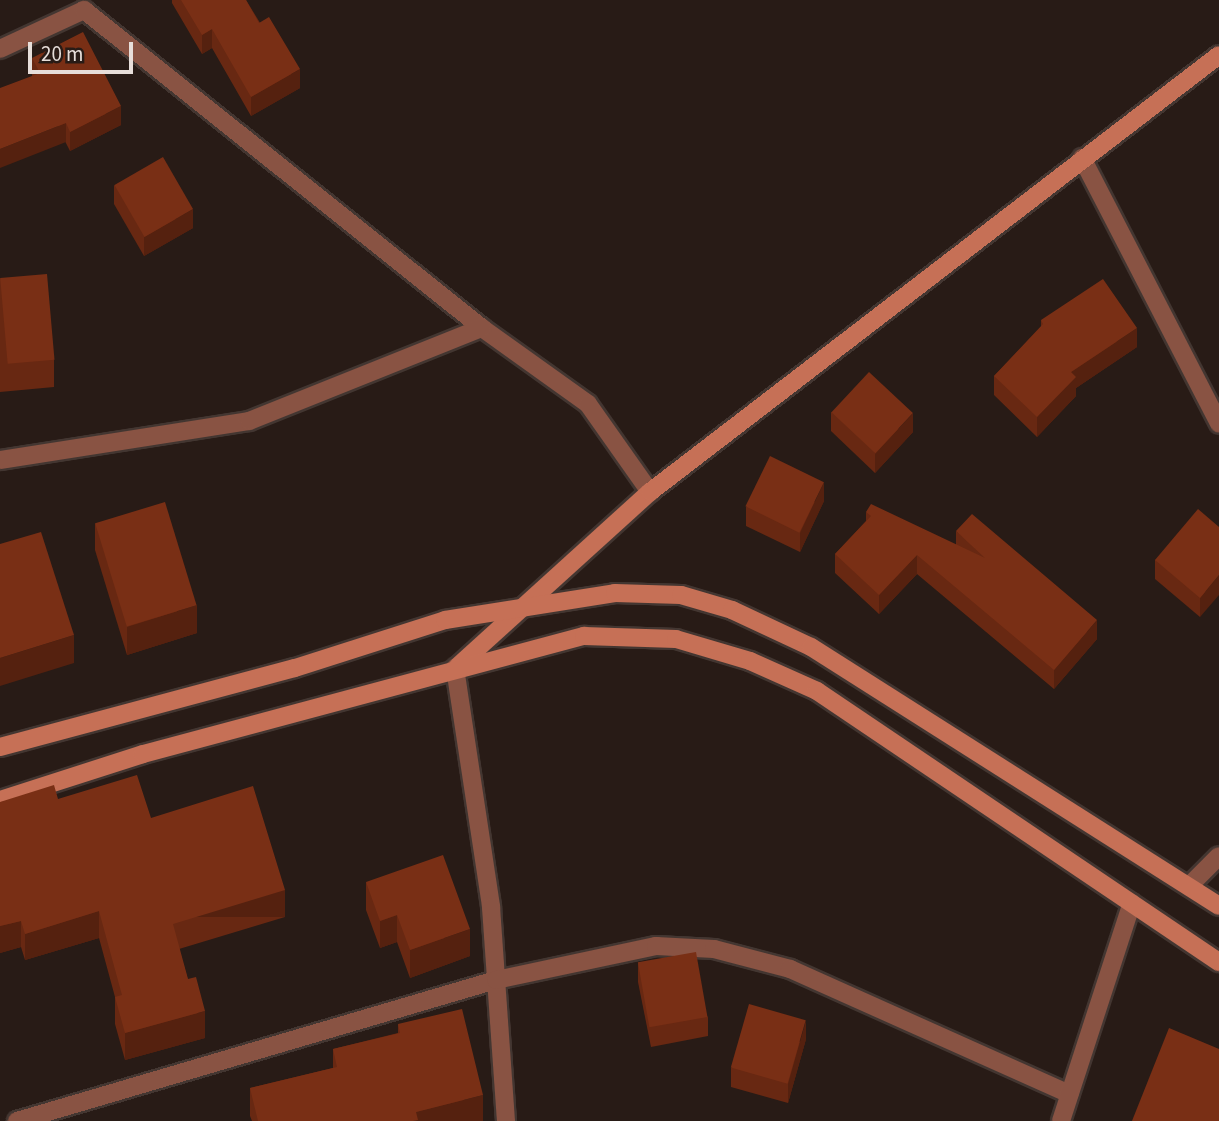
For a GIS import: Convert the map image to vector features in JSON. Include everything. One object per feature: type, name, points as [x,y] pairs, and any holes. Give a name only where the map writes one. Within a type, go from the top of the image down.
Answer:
[{"type":"main road","points":[[455,668],[650,492],[1219,55]]},
{"type":"main road","points":[[0,747],[295,668],[445,620],[524,606],[628,593],[681,594],[732,610],[811,647],[1219,906]]},
{"type":"main road","points":[[0,800],[143,754],[455,668],[583,636],[676,639],[750,661],[817,691],[1219,962]]},
{"type":"street","points":[[0,49],[85,5],[482,328],[588,404],[650,492]]},
{"type":"street","points":[[1082,158],[1219,424]]},
{"type":"street","points":[[1,458],[249,421],[482,328]]},
{"type":"street","points":[[455,668],[491,907],[506,1121]]},
{"type":"street","points":[[1189,886],[1219,856]]},
{"type":"street","points":[[1061,1121],[1132,903]]},
{"type":"street","points":[[17,1121],[496,980],[656,946],[753,957],[790,969],[1069,1094]]},
{"type":"building","points":[[181,0],[246,0],[259,23],[269,17],[300,69],[251,97],[212,29],[202,35]]},
{"type":"building","points":[[83,32],[121,106],[70,132],[66,123],[0,149],[0,88],[40,73],[32,58]]},
{"type":"building","points":[[163,157],[193,209],[145,237],[115,185]]},
{"type":"building","points":[[47,274],[54,360],[8,364],[0,278]]},
{"type":"building","points":[[1103,279],[1137,328],[1071,372],[1076,377],[1037,417],[994,376],[1043,324],[1041,320]]},
{"type":"building","points":[[869,372],[913,413],[875,453],[831,412]]},
{"type":"building","points":[[770,456],[824,482],[799,533],[745,506]]},
{"type":"building","points":[[165,502],[197,605],[127,627],[95,523]]},
{"type":"building","points":[[871,504],[985,558],[956,531],[972,514],[1097,620],[1054,670],[917,555],[879,595],[835,554],[871,516],[866,512]]},
{"type":"building","points":[[1198,509],[1219,527],[1219,575],[1200,598],[1155,560]]},
{"type":"building","points":[[41,532],[74,635],[0,658],[0,544]]},
{"type":"building","points":[[137,775],[151,818],[253,786],[285,890],[173,924],[188,979],[196,977],[205,1011],[125,1033],[115,997],[122,995],[99,911],[25,934],[21,921],[0,926],[0,802],[54,785],[58,799]]},
{"type":"building","points":[[443,855],[470,929],[410,950],[397,915],[380,921],[366,882]]},
{"type":"building","points":[[696,952],[707,1017],[649,1027],[638,962]]},
{"type":"building","points":[[749,1004],[806,1020],[788,1084],[731,1067]]},
{"type":"building","points":[[462,1009],[483,1095],[416,1112],[418,1120],[413,1121],[258,1121],[250,1088],[337,1067],[333,1049],[400,1033],[398,1024]]},
{"type":"building","points":[[1169,1028],[1219,1049],[1219,1121],[1132,1121]]}]
